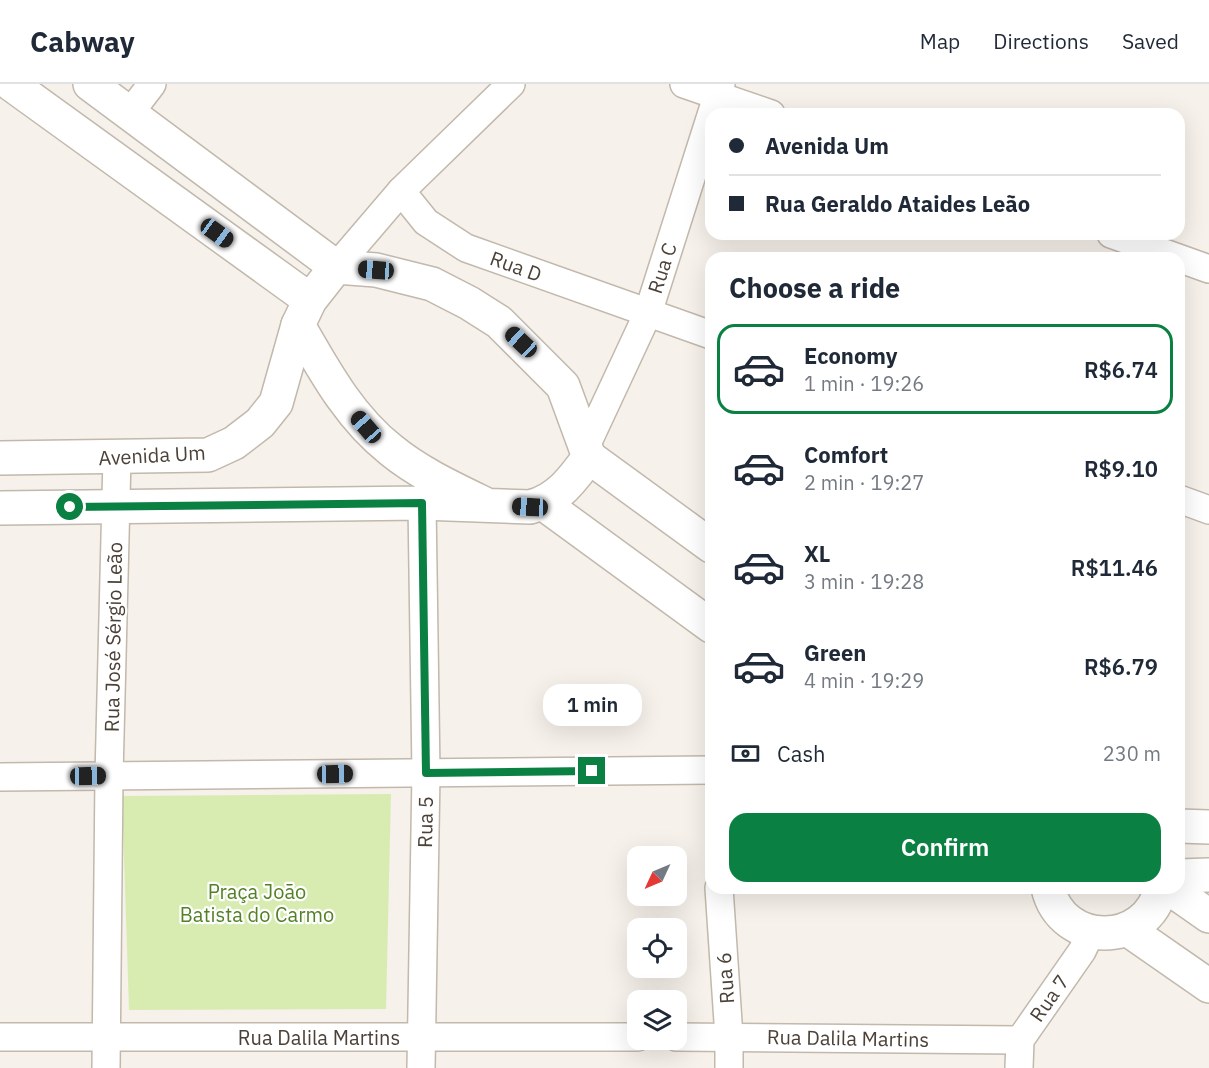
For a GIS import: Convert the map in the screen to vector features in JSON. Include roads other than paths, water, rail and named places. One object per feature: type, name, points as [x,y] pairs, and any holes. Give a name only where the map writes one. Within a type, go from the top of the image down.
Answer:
[{"type":"street","points":[[11,84],[304,312],[341,397],[366,427],[391,451],[436,480],[487,505]]},
{"type":"street","points":[[90,84],[336,267],[376,270],[432,284],[499,322],[563,386],[588,451],[705,541]]},
{"type":"street","points":[[129,114],[152,84]]},
{"type":"street","points":[[304,312],[336,267],[401,191],[511,84]]},
{"type":"street","points":[[684,84],[719,89],[759,108]]},
{"type":"street","name":"Rua C","points":[[713,108],[719,89]]},
{"type":"street","name":"Rua C","points":[[588,451],[648,313],[705,133]]},
{"type":"street","name":"Rua D","points":[[401,191],[426,222],[466,248],[705,333]]},
{"type":"street","points":[[1128,240],[1161,252]]},
{"type":"street","points":[[1185,260],[1209,269]]},
{"type":"street","name":"Avenida Um","points":[[0,458],[208,455],[234,443],[260,423],[276,403],[304,312]]},
{"type":"street","points":[[0,508],[422,503],[530,507],[544,504],[559,494],[576,476],[588,451]]},
{"type":"street","name":"Rua José Sérgio Leão","points":[[106,1068],[117,458]]},
{"type":"street","points":[[1185,501],[1209,510]]},
{"type":"street","name":"Rua 5","points":[[422,503],[426,773],[422,1068]]},
{"type":"street","points":[[544,504],[705,622]]},
{"type":"street","points":[[0,777],[705,770]]},
{"type":"street","points":[[1185,826],[1209,827]]},
{"type":"street","points":[[1185,876],[1209,875]]},
{"type":"street","name":"Rua 6","points":[[719,894],[729,1068]]},
{"type":"street","points":[[1049,894],[1060,913],[1074,925],[1091,932],[1109,934],[1127,929],[1142,920],[1153,908],[1159,894]]},
{"type":"street","points":[[1178,894],[1209,916]]},
{"type":"street","points":[[1127,929],[1209,986]]},
{"type":"street","name":"Rua 7","points":[[1019,1068],[1020,1040],[1082,951],[1091,932]]},
{"type":"street","name":"Rua Dalila Martins","points":[[0,1037],[627,1037]]},
{"type":"street","name":"Rua Dalila Martins","points":[[687,1037],[1020,1040]]},
{"type":"park label","name":"Praça João Batista do Carmo","points":[[257,902]]}]
